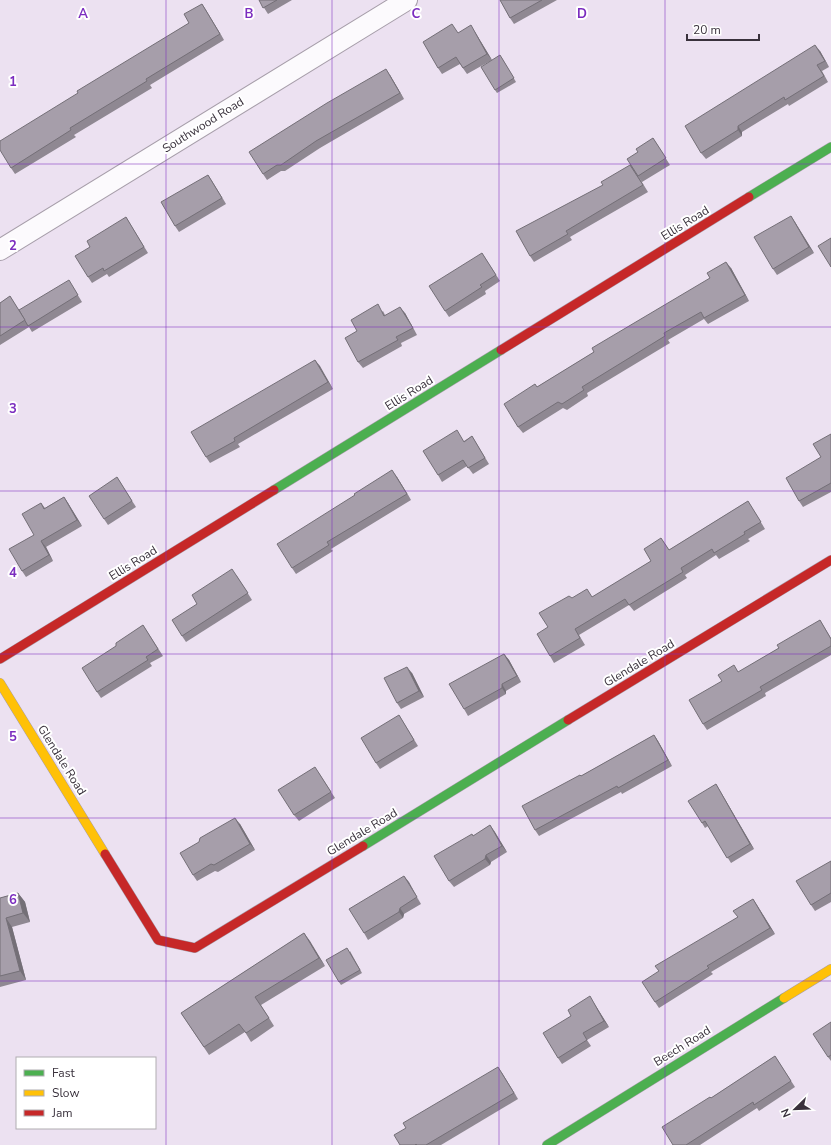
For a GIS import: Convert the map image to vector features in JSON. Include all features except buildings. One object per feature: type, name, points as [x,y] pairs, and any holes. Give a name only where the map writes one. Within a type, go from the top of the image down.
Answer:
[{"type":"street","name":"Southwood Road","points":[[0,250],[407,0]]},
{"type":"street","name":"Ellis Road","points":[[0,659],[831,147]]},
{"type":"street","name":"Glendale Road","points":[[0,683],[158,940],[195,948],[831,560]]},
{"type":"street","name":"Beech Road","points":[[547,1145],[831,969]]},
{"type":"traffic: fast","points":[[749,197],[831,147]]},
{"type":"traffic: fast","points":[[274,490],[501,350]]},
{"type":"traffic: fast","points":[[363,846],[568,720]]},
{"type":"traffic: fast","points":[[547,1145],[784,998]]},
{"type":"traffic: slow","points":[[0,683],[105,854]]},
{"type":"traffic: slow","points":[[784,998],[831,969]]},
{"type":"traffic: jam","points":[[501,350],[749,197]]},
{"type":"traffic: jam","points":[[0,659],[274,490]]},
{"type":"traffic: jam","points":[[568,720],[831,560]]},
{"type":"traffic: jam","points":[[105,854],[158,940],[195,948],[363,846]]}]
